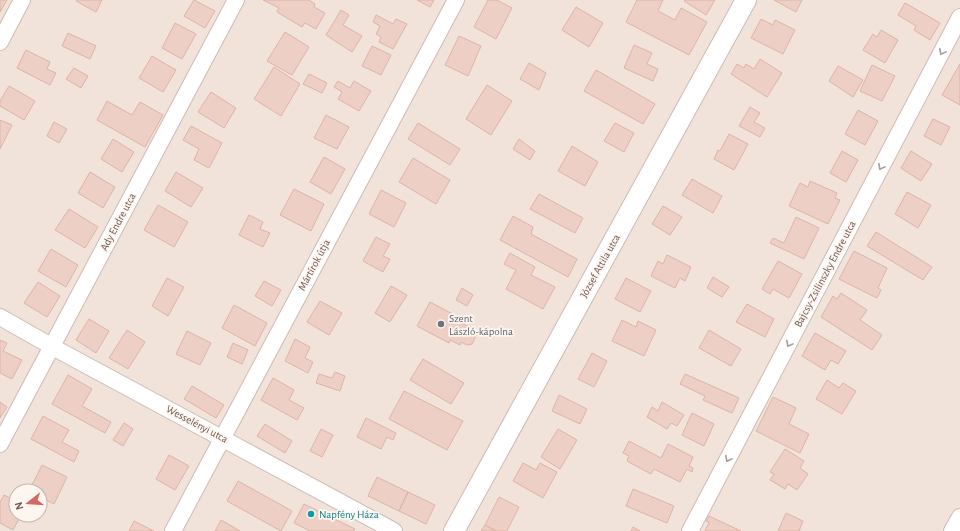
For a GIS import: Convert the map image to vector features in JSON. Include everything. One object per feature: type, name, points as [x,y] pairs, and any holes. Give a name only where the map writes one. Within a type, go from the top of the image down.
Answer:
[{"type":"street","points":[[0,42],[22,0]]},
{"type":"street","name":"Ady Endre utca","points":[[0,444],[236,0]]},
{"type":"street","name":"Mártírok útja","points":[[173,531],[456,0]]},
{"type":"street","name":"József Attila utca","points":[[454,531],[746,0]]},
{"type":"street","name":"Bajcsy-Zsilinszky Endre utca","points":[[690,531],[960,17]]},
{"type":"street","name":"Wesselényi utca","points":[[0,316],[52,346],[394,531]]},
{"type":"street","points":[[952,531],[960,517]]},
{"type":"shaded area","points":[[0,0],[960,0],[960,531],[0,531]]},
{"type":"building","points":[[0,0],[7,0],[0,12]]},
{"type":"building","points":[[102,0],[96,12],[76,1]]},
{"type":"building","points":[[194,0],[215,11],[205,28],[184,16]]},
{"type":"building","points":[[263,0],[309,0],[315,4],[314,7],[325,13],[316,29],[305,23],[302,27],[277,12],[279,8]]},
{"type":"building","points":[[417,0],[434,0],[430,7]]},
{"type":"building","points":[[488,0],[497,0],[512,8],[496,39],[474,27]]},
{"type":"building","points":[[637,0],[663,0],[658,11],[675,20],[681,8],[707,22],[689,55],[626,22]]},
{"type":"building","points":[[715,0],[706,15],[684,1]]},
{"type":"building","points":[[774,0],[802,0],[796,12]]},
{"type":"building","points":[[905,3],[940,23],[930,40],[914,30],[916,26],[898,15]]},
{"type":"building","points":[[576,7],[603,23],[589,47],[562,30]]},
{"type":"building","points":[[341,10],[349,15],[343,25],[362,36],[352,52],[326,35]]},
{"type":"building","points":[[376,15],[393,24],[396,19],[407,24],[393,49],[379,42],[381,37],[376,34],[380,26],[373,22]]},
{"type":"building","points":[[761,19],[773,25],[775,20],[795,30],[783,54],[751,38]]},
{"type":"building","points":[[175,23],[196,34],[182,59],[162,48]]},
{"type":"building","points":[[881,30],[898,40],[885,63],[863,50],[873,34],[877,37]]},
{"type":"building","points":[[285,32],[309,47],[292,75],[267,61]]},
{"type":"building","points":[[68,33],[96,46],[90,59],[62,46]]},
{"type":"building","points":[[459,36],[481,46],[468,76],[445,65]]},
{"type":"building","points":[[634,45],[652,53],[647,64],[658,69],[653,81],[624,68]]},
{"type":"building","points":[[372,46],[391,55],[381,75],[362,66]]},
{"type":"building","points":[[26,50],[50,62],[47,69],[56,73],[50,85],[17,68]]},
{"type":"building","points":[[152,56],[176,70],[163,92],[139,78]]},
{"type":"building","points":[[760,59],[782,73],[767,97],[731,74],[737,64],[744,68],[746,64],[754,69]]},
{"type":"building","points":[[529,63],[546,73],[539,90],[520,79]]},
{"type":"building","points":[[960,64],[960,105],[942,95]]},
{"type":"building","points":[[872,65],[895,76],[882,101],[860,91]]},
{"type":"building","points":[[838,66],[863,80],[853,97],[829,81]]},
{"type":"building","points":[[274,67],[300,84],[281,116],[254,99]]},
{"type":"building","points":[[74,68],[88,76],[81,88],[66,79]]},
{"type":"building","points":[[596,70],[655,104],[643,124],[584,91]]},
{"type":"building","points":[[309,74],[327,83],[322,93],[303,84]]},
{"type":"building","points":[[338,81],[350,88],[354,81],[371,91],[359,111],[338,99],[342,92],[334,87]]},
{"type":"building","points":[[487,85],[512,101],[491,135],[466,119]]},
{"type":"building","points":[[9,86],[35,101],[24,120],[0,106],[0,101]]},
{"type":"building","points":[[211,92],[236,108],[224,128],[198,112]]},
{"type":"building","points":[[107,101],[132,115],[140,102],[163,115],[145,147],[97,120]]},
{"type":"building","points":[[750,107],[760,113],[754,122],[765,128],[760,137],[739,126]]},
{"type":"building","points":[[858,110],[878,121],[865,145],[845,134]]},
{"type":"building","points":[[326,115],[349,127],[337,149],[314,138]]},
{"type":"building","points":[[933,119],[950,127],[941,145],[924,136]]},
{"type":"building","points":[[0,120],[12,125],[0,149]]},
{"type":"building","points":[[54,122],[67,129],[59,143],[47,136]]},
{"type":"building","points":[[418,123],[460,149],[450,165],[408,139]]},
{"type":"building","points":[[615,123],[634,133],[624,152],[604,141]]},
{"type":"building","points":[[191,126],[222,143],[209,168],[194,160],[199,149],[183,140]]},
{"type":"building","points":[[729,134],[748,144],[734,170],[714,159],[718,150],[720,151]]},
{"type":"building","points":[[113,139],[134,152],[122,172],[101,159]]},
{"type":"building","points":[[519,139],[535,151],[530,160],[513,149]]},
{"type":"building","points":[[572,146],[598,162],[585,186],[558,171]]},
{"type":"building","points":[[842,151],[858,160],[846,182],[830,173]]},
{"type":"building","points":[[911,151],[932,164],[921,181],[901,168]]},
{"type":"building","points":[[324,157],[345,169],[331,194],[310,182]]},
{"type":"building","points":[[413,158],[450,180],[436,204],[399,182]]},
{"type":"building","points":[[90,172],[115,187],[103,208],[78,193]]},
{"type":"building","points":[[176,172],[203,188],[191,207],[165,191]]},
{"type":"building","points":[[692,179],[722,196],[713,213],[682,195]]},
{"type":"building","points":[[810,181],[837,193],[835,198],[840,200],[828,224],[789,206],[800,183],[808,187]]},
{"type":"building","points":[[294,189],[324,204],[311,231],[280,215]]},
{"type":"building","points":[[381,190],[406,203],[394,227],[369,214]]},
{"type":"building","points":[[907,192],[931,205],[918,228],[895,214]]},
{"type":"building","points":[[539,194],[583,218],[575,233],[530,209]]},
{"type":"building","points":[[158,205],[188,222],[174,247],[144,230]]},
{"type":"building","points":[[663,206],[682,217],[670,235],[652,224]]},
{"type":"building","points":[[69,209],[98,227],[85,248],[55,230]]},
{"type":"building","points":[[249,215],[263,222],[260,229],[270,233],[263,247],[239,235]]},
{"type":"building","points":[[513,216],[533,227],[531,234],[577,259],[568,277],[500,240]]},
{"type":"building","points":[[796,217],[819,228],[804,259],[770,243],[773,238],[784,243]]},
{"type":"building","points":[[876,232],[932,267],[923,280],[867,246]]},
{"type":"building","points":[[376,237],[390,244],[383,256],[390,259],[383,272],[363,261]]},
{"type":"building","points":[[51,249],[78,265],[66,287],[38,271]]},
{"type":"building","points":[[854,251],[887,268],[878,288],[881,290],[877,298],[839,279]]},
{"type":"building","points":[[510,253],[535,267],[531,275],[555,287],[543,309],[506,289],[516,270],[504,264]]},
{"type":"building","points":[[667,255],[691,267],[685,281],[680,278],[675,288],[651,276],[658,261],[663,264]]},
{"type":"building","points":[[778,261],[802,274],[789,298],[773,289],[770,294],[762,289]]},
{"type":"building","points":[[713,277],[729,287],[722,297],[707,288]]},
{"type":"building","points":[[167,278],[184,287],[168,316],[152,306]]},
{"type":"building","points":[[626,278],[651,291],[640,312],[615,299]]},
{"type":"building","points":[[264,281],[281,290],[272,306],[255,296]]},
{"type":"building","points":[[38,282],[60,296],[47,317],[24,303]]},
{"type":"building","points":[[391,286],[407,295],[390,322],[375,313]]},
{"type":"building","points":[[462,288],[473,295],[467,306],[456,300]]},
{"type":"building","points":[[841,293],[867,310],[860,320],[882,335],[872,350],[821,317],[833,296],[837,299]]},
{"type":"building","points":[[320,301],[342,313],[329,335],[307,322]]},
{"type":"building","name":"Szent László-kápolna","points":[[430,302],[462,319],[460,322],[469,327],[468,329],[474,333],[475,338],[472,344],[467,345],[461,342],[460,345],[450,340],[449,343],[417,326]]},
{"type":"building","points":[[747,304],[774,319],[765,337],[736,322]]},
{"type":"building","points":[[234,305],[267,323],[255,346],[222,328]]},
{"type":"building","points":[[89,319],[109,331],[96,353],[76,340]]},
{"type":"building","points":[[622,320],[636,327],[638,321],[656,330],[644,356],[612,341]]},
{"type":"building","points":[[127,330],[145,342],[128,369],[109,358]]},
{"type":"building","points":[[709,330],[741,349],[731,366],[699,348]]},
{"type":"building","points":[[187,331],[211,343],[200,365],[176,354]]},
{"type":"building","points":[[815,333],[846,351],[838,364],[831,360],[825,370],[802,356]]},
{"type":"building","points":[[295,339],[310,347],[305,358],[313,362],[308,373],[285,361]]},
{"type":"building","points":[[0,340],[7,343],[3,351],[22,360],[12,379],[0,373]]},
{"type":"building","points":[[233,343],[248,350],[242,364],[227,357]]},
{"type":"building","points":[[592,353],[607,361],[594,387],[578,379]]},
{"type":"building","points":[[423,359],[464,383],[451,404],[410,380]]},
{"type":"building","points":[[335,372],[345,376],[340,391],[316,383],[319,374],[332,378]]},
{"type":"building","points":[[685,374],[739,398],[732,413],[703,400],[705,396],[680,384]]},
{"type":"building","points":[[68,375],[92,389],[82,406],[111,422],[105,433],[52,404]]},
{"type":"building","points":[[273,378],[294,390],[289,400],[304,408],[297,420],[261,400]]},
{"type":"building","points":[[827,380],[839,388],[843,383],[856,391],[842,414],[816,399]]},
{"type":"building","points":[[192,386],[224,405],[216,418],[184,399]]},
{"type":"building","points":[[404,391],[463,421],[447,450],[389,419]]},
{"type":"building","points":[[559,395],[587,409],[580,424],[552,411]]},
{"type":"building","points":[[773,397],[796,408],[789,424],[809,434],[800,453],[756,431]]},
{"type":"building","points":[[0,402],[7,407],[0,418]]},
{"type":"building","points":[[662,402],[684,415],[677,426],[671,423],[667,429],[647,417],[652,407],[658,411]]},
{"type":"building","points":[[692,413],[714,424],[704,446],[682,435]]},
{"type":"building","points":[[43,416],[69,430],[62,442],[79,451],[74,462],[31,439]]},
{"type":"building","points":[[366,418],[396,433],[393,440],[387,437],[381,449],[357,437]]},
{"type":"building","points":[[124,423],[133,429],[123,446],[113,440]]},
{"type":"building","points":[[265,424],[292,441],[285,453],[257,436]]},
{"type":"building","points":[[321,429],[333,435],[322,457],[310,451]]},
{"type":"building","points":[[558,429],[577,440],[560,469],[541,457]]},
{"type":"building","points":[[629,441],[661,458],[668,444],[693,457],[689,466],[693,468],[692,472],[687,469],[680,482],[654,469],[651,474],[627,461],[629,456],[623,453]]},
{"type":"building","points":[[785,449],[804,461],[800,468],[808,474],[797,490],[788,484],[785,489],[770,480],[774,474],[770,472]]},
{"type":"building","points":[[169,455],[189,466],[175,490],[156,479]]},
{"type":"building","points":[[523,463],[536,470],[540,463],[557,472],[543,498],[513,481]]},
{"type":"building","points":[[42,465],[67,477],[54,504],[48,501],[48,483],[33,483]]},
{"type":"building","points":[[377,477],[408,492],[399,511],[368,496]]},
{"type":"building","points":[[238,481],[292,511],[281,531],[227,501]]},
{"type":"building","points":[[633,489],[674,506],[667,523],[626,506]]},
{"type":"building","points":[[408,492],[435,505],[426,524],[399,511]]},
{"type":"building","points":[[4,495],[8,497],[8,523],[17,523],[13,530],[0,523],[0,502]]},
{"type":"building","points":[[499,497],[519,507],[507,531],[496,531],[485,525]]},
{"type":"building","name":"Napfény Háza","points":[[304,504],[355,529],[353,531],[310,531],[294,523]]},
{"type":"building","points":[[786,513],[803,521],[799,531],[778,531]]},
{"type":"building","points":[[709,516],[741,531],[705,531],[709,522],[706,521]]},
{"type":"building","points":[[221,520],[240,531],[215,531]]},
{"type":"building","points":[[134,521],[154,531],[129,531]]},
{"type":"building","points":[[485,525],[496,531],[481,531]]},
{"type":"building","points":[[633,527],[640,531],[631,531]]},
{"type":"place","name":"Szent László-kápolna","points":[[441,324]]},
{"type":"place","name":"Napfény Háza","points":[[311,514]]}]
